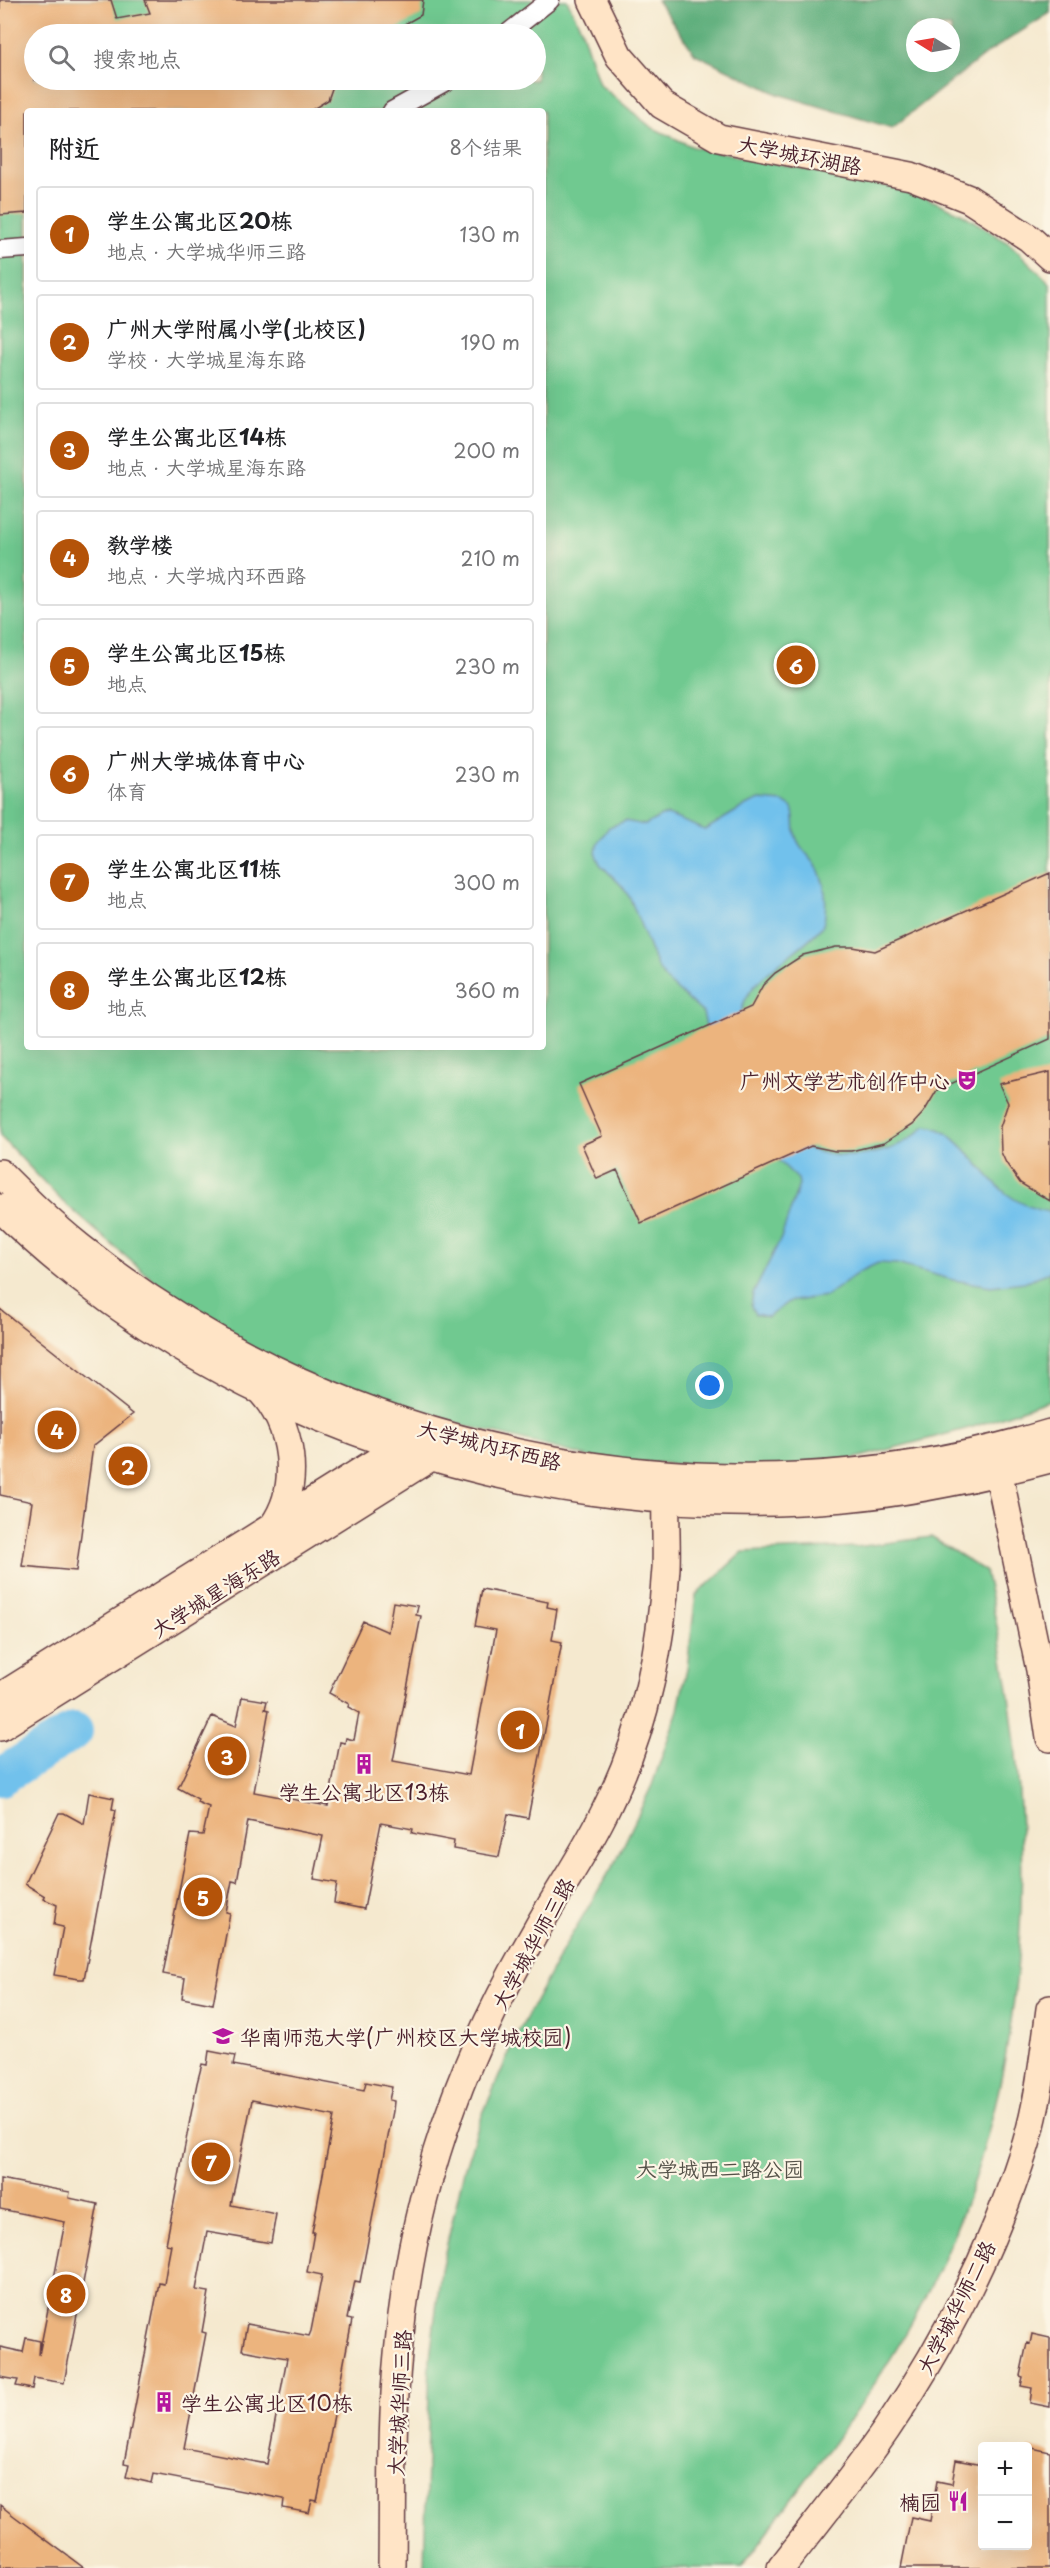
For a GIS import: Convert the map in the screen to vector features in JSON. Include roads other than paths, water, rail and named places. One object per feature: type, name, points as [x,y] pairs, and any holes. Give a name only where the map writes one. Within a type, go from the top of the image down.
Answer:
[{"type":"main road","name":"大学城环湖路","points":[[592,0],[619,56],[662,105],[719,138],[911,176],[969,200],[1029,238],[1050,257]]},
{"type":"main road","name":"大学城内环西路","points":[[0,1173],[44,1216],[121,1278],[232,1347],[308,1385],[427,1430],[482,1446],[573,1464],[667,1475],[726,1478],[842,1473],[937,1460],[1050,1459]]},
{"type":"main road","name":"大学城内环西路","points":[[0,1208],[56,1260],[106,1298],[152,1329],[258,1389],[400,1447],[476,1471],[569,1489],[666,1500],[744,1503],[845,1498],[896,1492],[995,1460],[1050,1433]]},
{"type":"main road","points":[[258,1389],[283,1425],[290,1466],[287,1502],[273,1526]]},
{"type":"main road","name":"大学城星海东路","points":[[0,1697],[427,1430]]},
{"type":"main road","name":"大学城星海东路","points":[[0,1727],[431,1456]]},
{"type":"main road","points":[[995,1460],[1040,1670],[1050,1737]]},
{"type":"main road","name":"大学城华师三路","points":[[392,2568],[398,2356],[410,2264],[423,2201],[451,2107],[487,2023],[538,1927],[589,1843],[608,1806],[629,1753],[646,1701],[660,1633],[666,1566],[666,1500]]},
{"type":"main road","name":"大学城华师二路","points":[[782,2568],[888,2428],[931,2358],[975,2273],[1026,2143],[1038,2088],[1050,2009]]},
{"type":"street","points":[[520,24],[550,0]]},
{"type":"street","points":[[397,108],[430,90]]},
{"type":"street","points":[[0,250],[24,248]]},
{"type":"water","points":[[760,800],[783,802],[792,808],[797,841],[819,870],[825,894],[823,925],[763,977],[745,1001],[741,1014],[806,1148],[837,1155],[869,1154],[899,1145],[925,1126],[936,1128],[958,1143],[1007,1194],[1027,1206],[1050,1212],[1050,1272],[1024,1282],[991,1286],[953,1280],[897,1264],[878,1263],[859,1272],[826,1296],[788,1302],[768,1317],[755,1314],[751,1306],[753,1294],[781,1238],[799,1185],[798,1179],[775,1157],[711,1048],[703,1013],[666,980],[657,967],[630,898],[622,886],[600,864],[596,855],[597,844],[609,827],[625,821],[645,825],[661,816],[668,815],[705,830],[743,807]]},
{"type":"waterway","points":[[0,1777],[74,1731]]},
{"type":"place","name":"广州大学城体育中心","points":[[796,665]]},
{"type":"place","name":"广州文学艺术创作中心","points":[[967,1080]]},
{"type":"place","name":"教学楼","points":[[57,1430]]},
{"type":"place","name":"广州大学附属小学(北校区)","points":[[128,1466]]},
{"type":"place","name":"学生公寓北区20栋","points":[[520,1730]]},
{"type":"place","name":"学生公寓北区14栋","points":[[227,1756]]},
{"type":"place","name":"学生公寓北区13栋","points":[[364,1764]]},
{"type":"place","name":"学生公寓北区15栋","points":[[203,1897]]},
{"type":"place","name":"华南师范大学(广州校区大学城校园)","points":[[223,2036]]},
{"type":"place","name":"学生公寓北区11栋","points":[[211,2162]]},
{"type":"place","name":"学生公寓北区12栋","points":[[66,2294]]},
{"type":"place","name":"学生公寓北区10栋","points":[[164,2402]]},
{"type":"place","name":"楠园","points":[[958,2501]]},
{"type":"park label","name":"大学城西二路公园","points":[[720,2168]]}]
